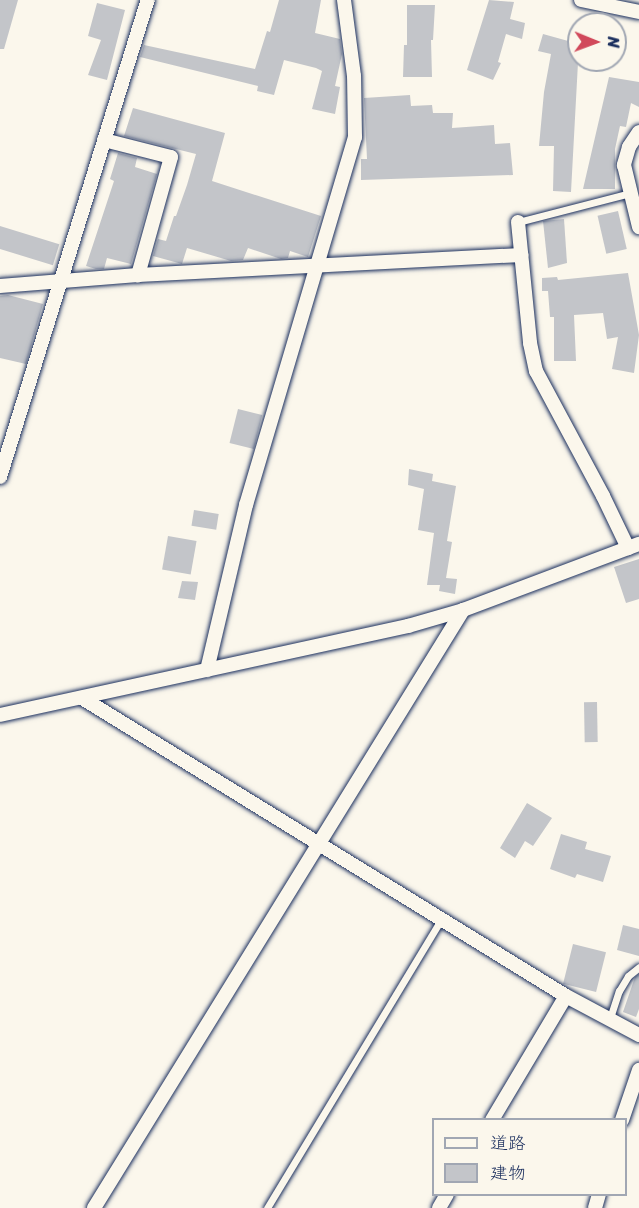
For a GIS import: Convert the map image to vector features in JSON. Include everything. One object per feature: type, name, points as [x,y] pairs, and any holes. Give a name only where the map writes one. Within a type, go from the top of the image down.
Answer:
[{"type":"street","points":[[0,477],[148,0]]},
{"type":"street","points":[[207,670],[246,505],[319,265],[355,136],[354,76],[344,0]]},
{"type":"street","points":[[580,0],[639,12]]},
{"type":"street","points":[[639,132],[624,160],[639,227]]},
{"type":"street","points":[[104,140],[171,157],[138,275]]},
{"type":"street","points":[[0,715],[408,626],[463,610],[633,546],[603,496],[536,371],[530,343],[518,222]]},
{"type":"street","points":[[0,286],[138,275],[521,255]]},
{"type":"street","points":[[94,1208],[463,610]]},
{"type":"street","points":[[82,698],[566,996],[639,1035]]},
{"type":"street","points":[[493,1118],[566,996]]},
{"type":"street","points":[[622,1118],[639,1070]]},
{"type":"lane","points":[[518,222],[630,193]]},
{"type":"lane","points":[[267,1208],[441,919]]},
{"type":"lane","points":[[609,1021],[619,991],[628,976],[639,967]]},
{"type":"building","points":[[0,0],[18,0],[4,49],[0,49]]},
{"type":"building","points":[[279,0],[321,0],[315,33],[340,39],[342,54],[335,86],[340,87],[335,114],[312,109],[322,71],[316,68],[284,60],[274,95],[257,91],[258,86],[140,57],[144,45],[255,69],[267,31],[270,32]]},
{"type":"building","points":[[489,0],[514,2],[510,19],[525,23],[522,39],[506,34],[498,62],[501,63],[493,80],[467,70]]},
{"type":"building","points":[[97,3],[125,10],[107,80],[88,75],[101,40],[88,36]]},
{"type":"building","points":[[407,5],[435,5],[433,40],[431,40],[432,77],[403,77],[404,45],[407,45]]},
{"type":"building","points":[[543,34],[567,41],[567,72],[577,72],[571,192],[553,191],[554,146],[539,146],[544,92],[551,54],[538,51]]},
{"type":"building","points":[[609,77],[639,82],[639,107],[631,103],[626,127],[620,126],[615,149],[615,189],[583,189]]},
{"type":"building","points":[[410,95],[411,106],[432,105],[433,113],[453,113],[452,128],[494,125],[495,144],[510,143],[513,175],[361,180],[361,159],[367,159],[364,98]]},
{"type":"building","points":[[133,108],[225,133],[212,181],[321,216],[308,257],[290,251],[288,258],[281,259],[248,248],[243,260],[231,261],[187,248],[182,264],[153,256],[158,239],[166,241],[196,154],[124,136]]},
{"type":"building","points":[[118,153],[137,158],[135,167],[157,174],[131,264],[107,258],[104,269],[96,269],[86,266],[114,181],[110,179]]},
{"type":"building","points":[[618,211],[627,249],[606,254],[598,216]]},
{"type":"building","points":[[564,219],[567,263],[548,268],[543,221]]},
{"type":"building","points":[[0,226],[59,244],[53,265],[0,249]]},
{"type":"building","points":[[628,273],[639,335],[634,373],[612,369],[618,337],[607,339],[603,313],[574,315],[576,361],[554,361],[554,317],[550,317],[548,291],[542,291],[542,278],[557,277],[558,280]]},
{"type":"building","points":[[8,295],[43,304],[26,364],[0,358],[0,296]]},
{"type":"building","points":[[238,409],[262,415],[254,449],[230,443]]},
{"type":"building","points":[[409,469],[433,474],[432,481],[456,486],[447,541],[452,542],[446,578],[457,579],[455,594],[439,591],[440,585],[427,585],[434,533],[418,530],[424,489],[408,485]]},
{"type":"building","points":[[194,510],[219,514],[216,530],[191,526]]},
{"type":"building","points":[[168,536],[197,541],[191,575],[162,569]]},
{"type":"building","points":[[639,559],[639,599],[626,603],[614,567]]},
{"type":"building","points":[[182,581],[198,582],[195,600],[178,598]]},
{"type":"building","points":[[584,702],[597,702],[598,742],[585,742]]},
{"type":"building","points":[[527,803],[552,818],[533,846],[525,841],[515,858],[500,848]]},
{"type":"building","points":[[561,834],[587,842],[585,849],[611,856],[603,882],[577,874],[575,878],[550,869]]},
{"type":"building","points":[[623,925],[639,929],[639,956],[617,950]]},
{"type":"building","points":[[573,944],[606,952],[596,992],[563,984]]},
{"type":"building","points":[[639,974],[639,1009],[636,1017],[623,1012],[635,977]]}]
